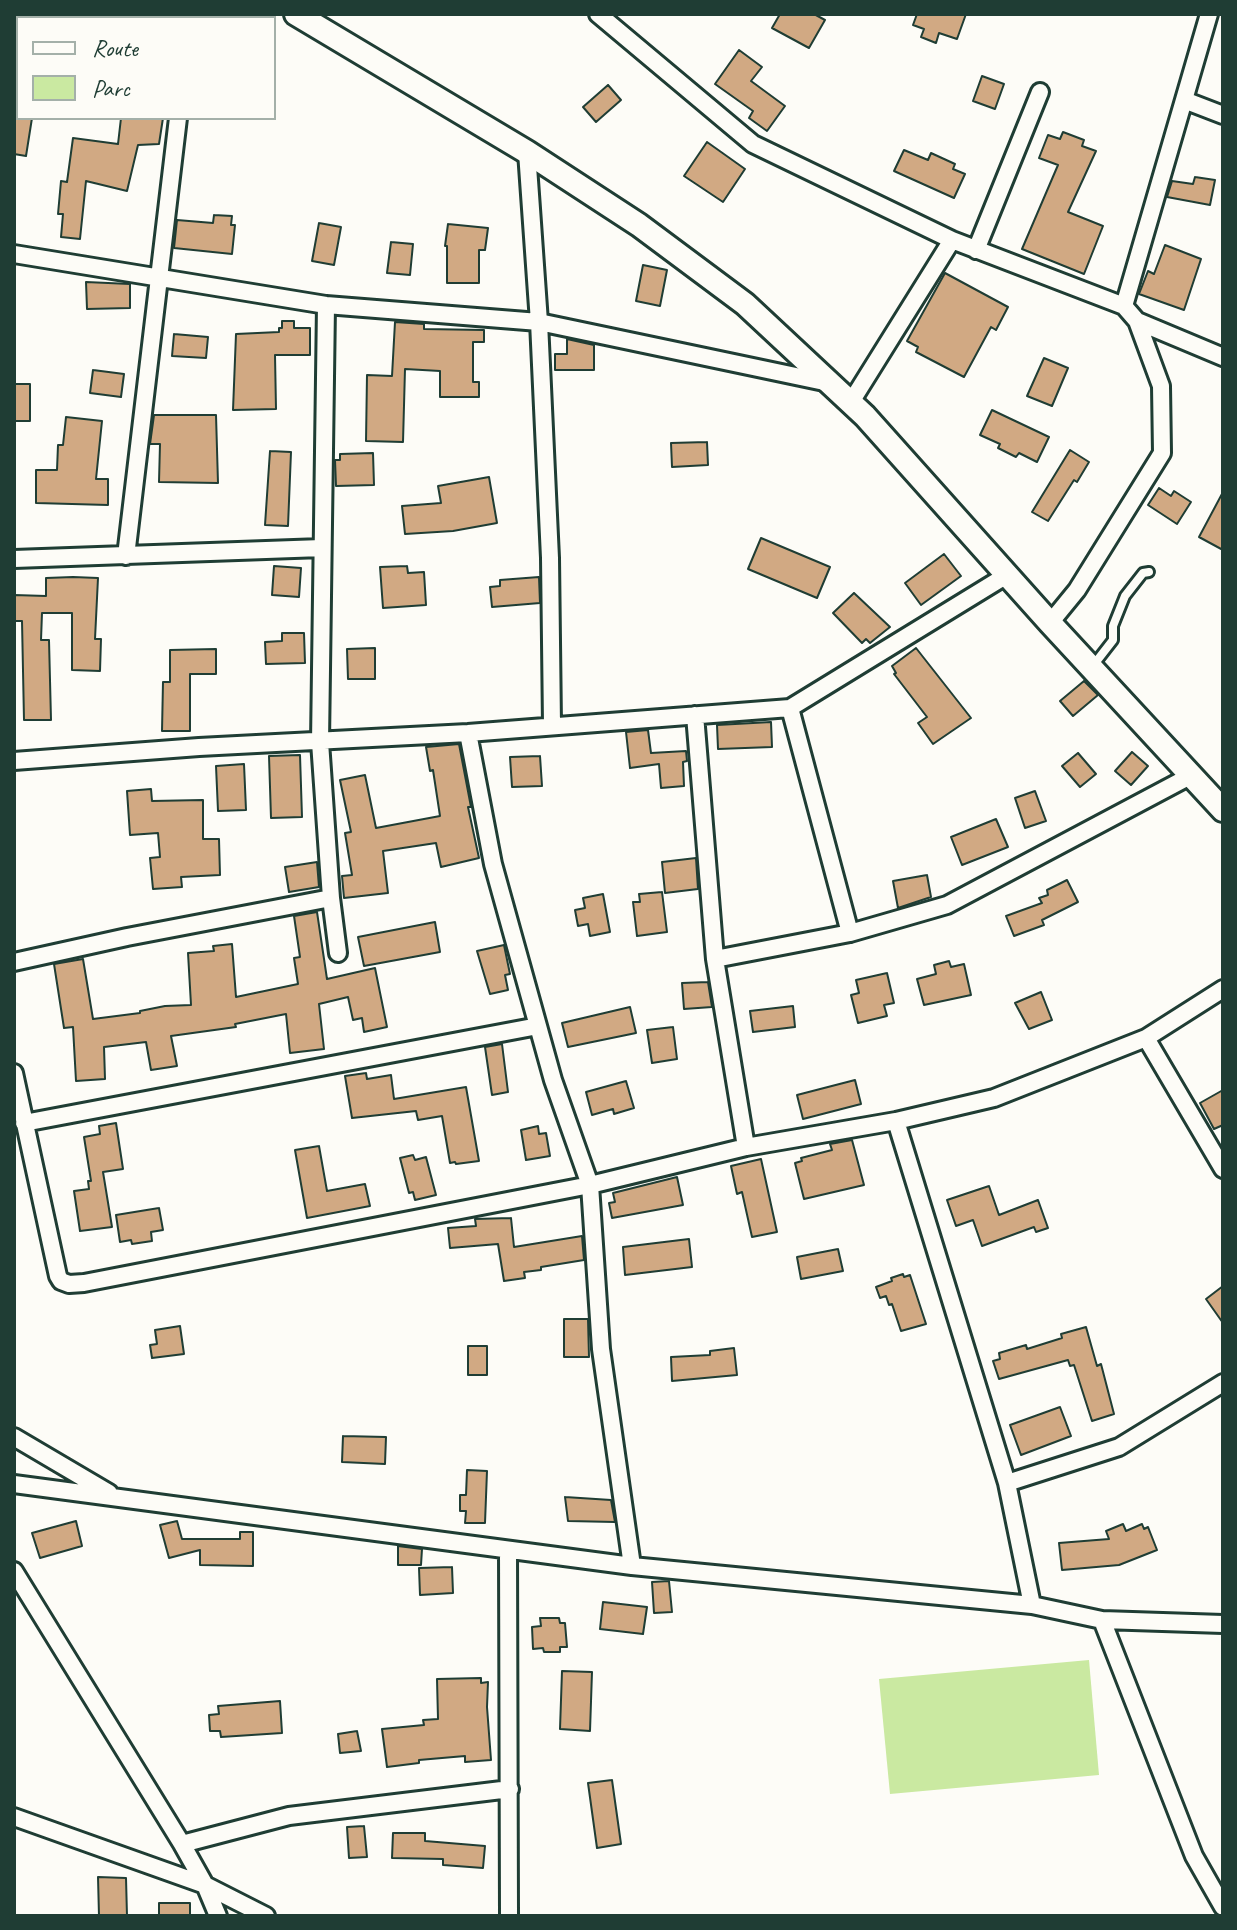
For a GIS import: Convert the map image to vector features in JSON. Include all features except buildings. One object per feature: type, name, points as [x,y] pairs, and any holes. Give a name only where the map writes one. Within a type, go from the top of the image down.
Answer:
[{"type":"main road","points":[[296,14],[527,152],[675,250],[745,304],[832,383],[913,467],[1050,623],[1223,810]]},
{"type":"street","points":[[598,14],[753,144],[952,240],[1124,306],[1137,321],[1161,386],[1162,453],[1077,590],[1050,623]]},
{"type":"street","points":[[1124,306],[1209,14]]},
{"type":"street","points":[[976,250],[1040,92]]},
{"type":"street","points":[[1184,100],[1223,115]]},
{"type":"street","points":[[126,556],[178,120]]},
{"type":"street","points":[[527,152],[550,558],[552,725]]},
{"type":"street","points":[[851,402],[952,240]]},
{"type":"street","points":[[14,254],[326,305],[539,322],[832,383]]},
{"type":"street","points":[[326,305],[320,742],[338,953]]},
{"type":"street","points":[[1137,321],[1223,357]]},
{"type":"street","points":[[14,559],[322,548]]},
{"type":"street","points":[[14,761],[199,747],[468,733],[790,708],[1007,575]]},
{"type":"street","points":[[790,708],[850,933]]},
{"type":"street","points":[[695,715],[715,959],[746,1147]]},
{"type":"street","points":[[468,733],[493,864],[553,1080],[590,1185],[601,1349],[632,1566]]},
{"type":"street","points":[[715,959],[850,933],[947,905],[1192,775]]},
{"type":"street","points":[[14,962],[331,898]]},
{"type":"street","points":[[14,1073],[55,1266],[61,1281],[69,1284],[590,1185],[746,1147],[896,1121],[994,1098],[1146,1038],[1223,989]]},
{"type":"street","points":[[24,1123],[538,1026]]},
{"type":"street","points":[[1146,1038],[1223,1169]]},
{"type":"street","points":[[896,1121],[1007,1483],[1032,1605]]},
{"type":"street","points":[[1007,1483],[1119,1447],[1223,1383]]},
{"type":"street","points":[[14,1437],[118,1498]]},
{"type":"street","points":[[14,1484],[632,1566],[1032,1605],[1102,1620],[1223,1624]]},
{"type":"street","points":[[508,1550],[509,1916]]},
{"type":"street","points":[[14,1572],[182,1844],[218,1916]]},
{"type":"street","points":[[1102,1620],[1194,1856],[1223,1907]]},
{"type":"street","points":[[182,1844],[289,1816],[510,1789]]},
{"type":"street","points":[[14,1817],[205,1885],[266,1916]]},
{"type":"lane","points":[[1091,668],[1113,640],[1113,626],[1125,596],[1143,573],[1149,572]]},
{"type":"green space","points":[[1089,1660],[1099,1775],[890,1794],[879,1679]]}]
